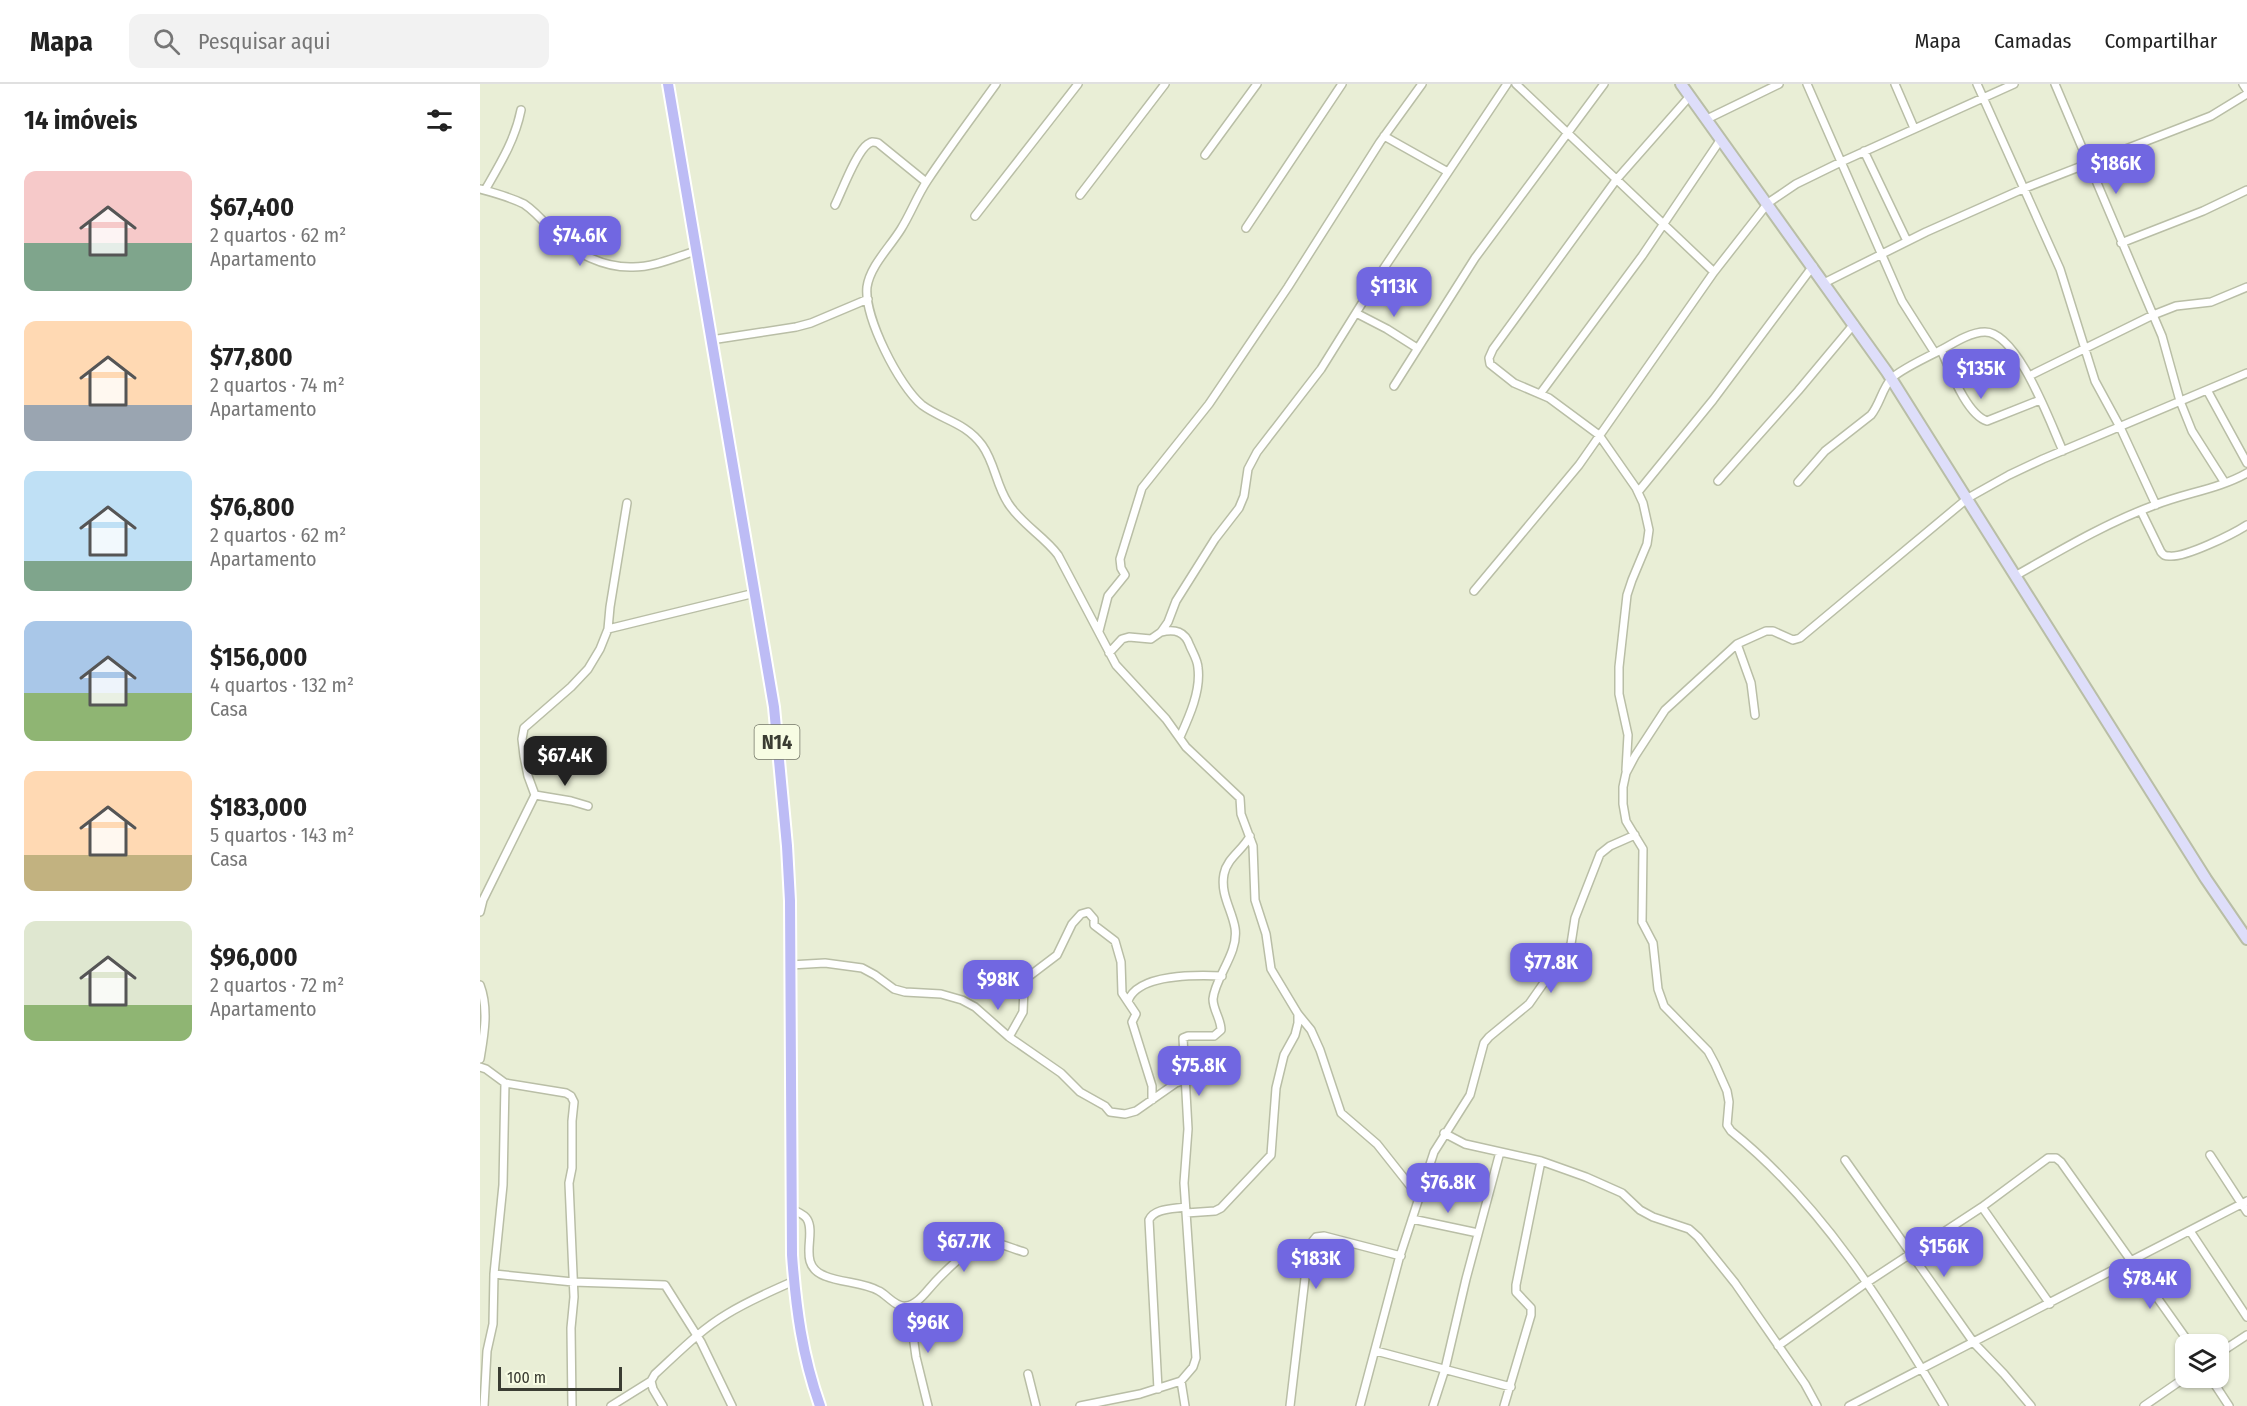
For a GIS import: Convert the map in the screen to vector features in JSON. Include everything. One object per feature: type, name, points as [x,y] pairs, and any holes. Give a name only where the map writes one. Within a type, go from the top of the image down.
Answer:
[{"type":"main road","name":"N14","points":[[668,84],[774,707],[789,890],[794,1281],[802,1346],[820,1406]]},
{"type":"main road","points":[[1681,84],[1891,378],[2206,879],[2247,939]]},
{"type":"street","points":[[996,84],[926,182],[902,228],[870,276],[868,299],[870,314],[879,339],[915,398],[934,412],[959,424],[982,445],[996,471],[1000,488],[1007,502],[1025,524],[1058,555],[1109,653],[1128,681],[1148,698],[1186,747],[1240,798],[1241,814],[1250,836],[1255,858],[1255,900],[1266,934],[1271,969],[1298,1014],[1311,1030],[1341,1113],[1377,1144],[1419,1197]]},
{"type":"street","points":[[975,216],[1078,84]]},
{"type":"street","points":[[1080,195],[1165,84]]},
{"type":"street","points":[[1205,154],[1257,84]]},
{"type":"street","points":[[1246,228],[1342,84]]},
{"type":"street","points":[[1099,631],[1108,596],[1125,575],[1120,559],[1142,488],[1209,404],[1288,287],[1384,136],[1422,84]]},
{"type":"street","points":[[1161,632],[1186,583],[1239,508],[1244,496],[1248,469],[1257,452],[1322,369],[1356,313],[1507,84]]},
{"type":"street","points":[[1516,84],[1714,273]]},
{"type":"street","points":[[1394,386],[1475,258],[1604,84]]},
{"type":"street","points":[[1707,119],[1779,84]]},
{"type":"street","points":[[1807,84],[1902,301],[1938,351],[1974,414],[1987,421],[2040,400]]},
{"type":"street","points":[[1895,84],[1914,128]]},
{"type":"street","points":[[1977,84],[2060,269],[2095,381],[2120,427],[2156,505]]},
{"type":"street","points":[[1474,591],[1572,473],[1714,273],[1768,203],[1780,193],[1841,162],[2014,84]]},
{"type":"street","points":[[2055,84],[2121,243],[2154,315],[2180,401],[2192,431],[2225,483]]},
{"type":"street","points":[[1824,283],[1907,241],[2025,188],[2211,116],[2247,92],[2243,84]]},
{"type":"street","points":[[1690,96],[1616,180],[1548,271],[1493,349],[1489,358],[1490,364],[1514,382],[1549,398],[1599,435],[1643,503],[1649,530],[1647,544],[1627,596],[1619,667],[1619,694],[1628,735],[1623,804],[1626,821],[1643,849],[1642,922],[1653,943],[1658,989],[1664,1006],[1708,1051],[1715,1064],[1727,1091],[1729,1102],[1727,1125],[1731,1131],[1776,1170],[1802,1198],[1866,1282],[1944,1406]]},
{"type":"street","points":[[521,110],[510,146],[482,190],[504,195],[525,205],[541,217],[570,247],[589,258],[633,267],[657,263],[696,251]]},
{"type":"street","points":[[1384,136],[1448,172]]},
{"type":"street","points":[[1540,394],[1664,224],[1721,139]]},
{"type":"street","points":[[835,206],[860,154],[866,145],[873,142],[878,143],[926,182]]},
{"type":"street","points":[[1864,151],[1907,241]]},
{"type":"street","points":[[2121,243],[2203,211],[2247,190]]},
{"type":"street","points":[[1638,492],[1713,400],[1813,266]]},
{"type":"street","points":[[2029,375],[2176,306],[2211,302],[2247,287]]},
{"type":"street","points":[[711,340],[804,325],[868,299]]},
{"type":"street","points":[[1356,313],[1387,328],[1417,348]]},
{"type":"street","points":[[1718,480],[1798,391],[1854,324]]},
{"type":"street","points":[[1798,482],[1825,451],[1877,408],[1891,378],[1972,334],[1986,331],[2008,343],[2029,375],[2063,451]]},
{"type":"street","points":[[1626,773],[1652,728],[1665,711],[1737,644],[1766,631],[1793,640],[1800,638],[1968,498],[2009,475],[2247,373]]},
{"type":"street","points":[[2207,390],[2247,463]]},
{"type":"street","points":[[2015,576],[2082,538],[2141,511],[2225,483],[2247,473]]},
{"type":"street","points":[[480,912],[483,900],[535,795],[524,756],[522,739],[524,728],[572,687],[588,669],[608,629],[627,503]]},
{"type":"street","points":[[2141,511],[2161,552],[2171,556],[2183,554],[2235,533],[2247,525]]},
{"type":"street","points":[[608,629],[755,593]]},
{"type":"street","points":[[1109,653],[1122,639],[1129,637],[1151,639],[1161,632],[1172,629],[1181,632],[1188,640],[1198,667],[1194,702],[1180,737]]},
{"type":"street","points":[[1737,644],[1751,682],[1755,715]]},
{"type":"street","points":[[535,795],[588,806]]},
{"type":"street","points":[[1360,1406],[1401,1256],[1434,1152],[1470,1095],[1484,1043],[1529,1004],[1571,944],[1575,918],[1600,854],[1610,846],[1635,835]]},
{"type":"street","points":[[1080,1406],[1158,1389],[1181,1381],[1193,1367],[1196,1358],[1184,1183],[1188,1129],[1183,1038],[1214,1036],[1221,1030],[1221,1020],[1214,1005],[1213,996],[1232,948],[1235,928],[1226,904],[1224,874],[1228,861],[1250,836]]},
{"type":"street","points":[[1009,1037],[1023,1012],[1024,988],[1028,977],[1057,955],[1072,924],[1081,914],[1088,912],[1099,930],[1107,933],[1115,941],[1121,962],[1122,993],[1136,1014],[1132,1022],[1152,1086],[1152,1100]]},
{"type":"street","points":[[790,964],[825,963],[862,968],[894,989],[905,992],[941,994],[962,1000],[975,1007],[1009,1037],[1061,1073],[1080,1092],[1105,1106],[1110,1112],[1125,1114],[1136,1111],[1176,1083],[1185,1080]]},
{"type":"street","points":[[1128,1002],[1131,995],[1166,977],[1222,976]]},
{"type":"street","points":[[480,986],[484,996],[485,1030],[480,1059]]},
{"type":"street","points":[[1158,1389],[1149,1220],[1156,1212],[1215,1211],[1221,1208],[1271,1155],[1276,1088],[1284,1055],[1299,1023],[1298,1014]]},
{"type":"street","points":[[480,1067],[505,1083],[563,1092],[571,1096],[574,1102],[572,1168],[569,1183],[573,1282],[572,1406]]},
{"type":"street","points":[[484,1406],[487,1352],[493,1324],[494,1274],[503,1185],[505,1083]]},
{"type":"street","points":[[1444,1133],[1465,1144],[1541,1161],[1606,1185],[1622,1193],[1640,1210],[1653,1217],[1689,1229],[1735,1283],[1805,1384],[1817,1406]]},
{"type":"street","points":[[1433,1406],[1445,1369],[1500,1152]]},
{"type":"street","points":[[2210,1155],[2244,1203],[2247,1212]]},
{"type":"street","points":[[1778,1346],[1866,1282],[1982,1207],[2048,1158],[2056,1158],[2061,1162],[2183,1334]]},
{"type":"street","points":[[1845,1160],[1974,1343],[2031,1406]]},
{"type":"street","points":[[1504,1406],[1531,1314],[1531,1308],[1516,1292],[1516,1285],[1541,1161]]},
{"type":"street","points":[[1849,1406],[2244,1203]]},
{"type":"street","points":[[1982,1207],[2050,1304]]},
{"type":"street","points":[[792,1209],[806,1218],[809,1223],[810,1263],[823,1276],[877,1289],[902,1306],[909,1306],[921,1299],[968,1250],[979,1244],[989,1242],[1024,1252]]},
{"type":"street","points":[[1412,1219],[1478,1233]]},
{"type":"street","points":[[2190,1231],[2247,1317]]},
{"type":"street","points":[[1290,1406],[1307,1261],[1312,1242],[1316,1237],[1324,1236],[1401,1256]]},
{"type":"street","points":[[494,1274],[573,1282],[665,1285],[697,1336],[732,1406]]},
{"type":"street","points":[[611,1406],[651,1380],[697,1336],[725,1315],[758,1296],[794,1281]]},
{"type":"street","points":[[909,1306],[916,1357],[928,1406]]},
{"type":"street","points":[[2229,1347],[2247,1335]]},
{"type":"street","points":[[1376,1351],[1511,1387]]},
{"type":"street","points":[[1028,1374],[1036,1406]]},
{"type":"street","points":[[651,1380],[653,1389],[663,1406]]},
{"type":"street","points":[[1181,1381],[1185,1406]]},
{"type":"street","points":[[2144,1406],[2175,1385]]},
{"type":"street","points":[[2217,1388],[2229,1406]]}]
